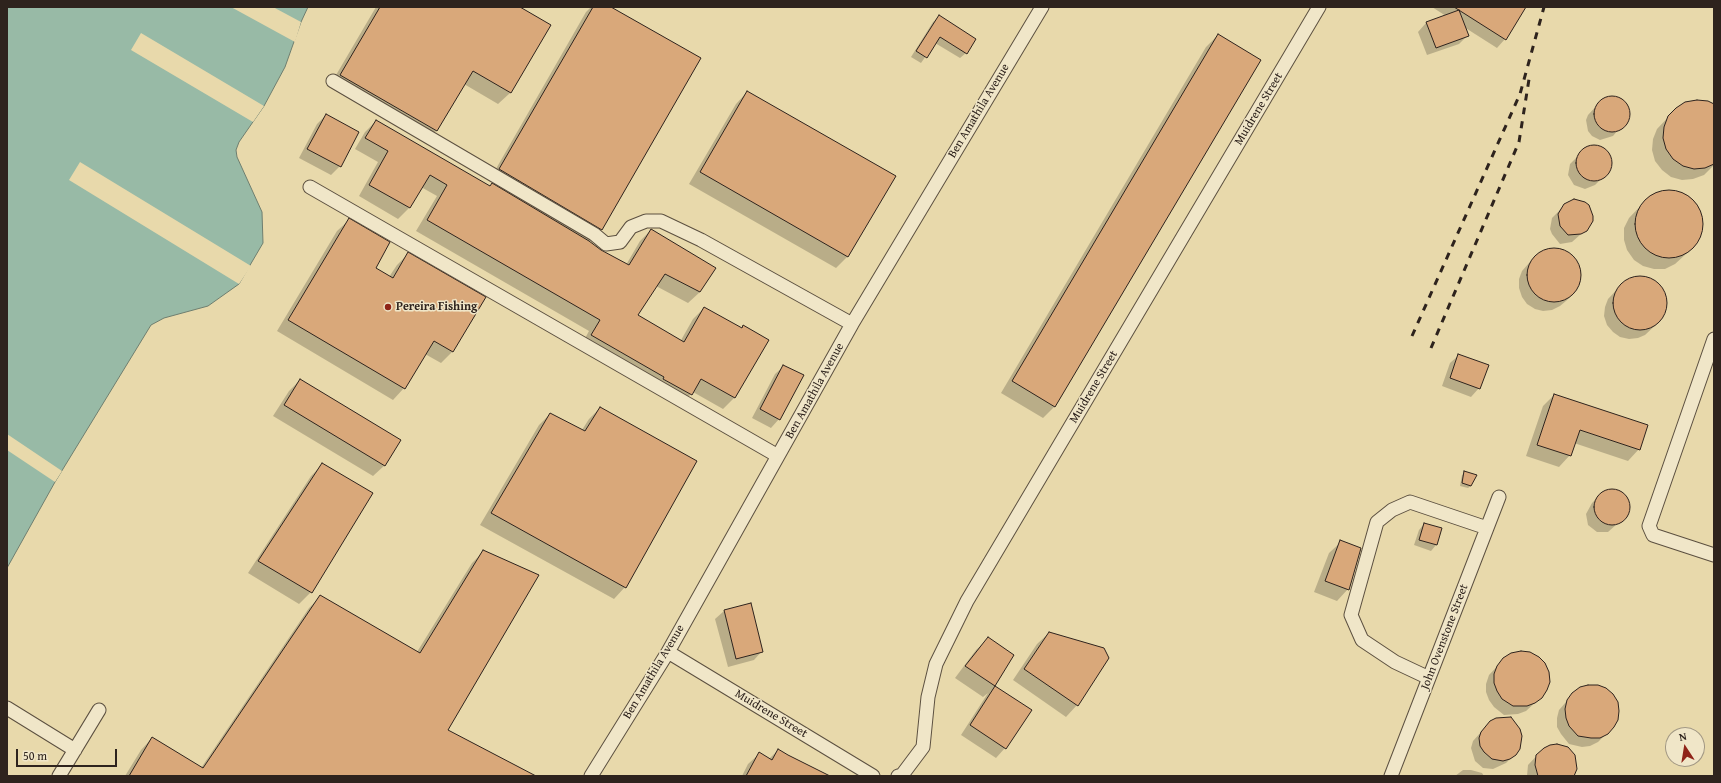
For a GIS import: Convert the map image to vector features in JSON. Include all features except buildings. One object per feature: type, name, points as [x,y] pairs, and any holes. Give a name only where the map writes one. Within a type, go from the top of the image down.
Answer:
[{"type":"street","name":"Ben Amathila Avenue","points":[[591,776],[668,652],[852,324],[1042,7]]},
{"type":"street","name":"Muidrene Street","points":[[898,776],[902,775],[923,747],[928,697],[936,664],[968,602],[1319,7]]},
{"type":"street","points":[[333,81],[587,230],[606,244],[620,242],[631,227],[646,221],[661,221],[701,240],[852,324]]},
{"type":"street","points":[[310,187],[778,456]]},
{"type":"street","points":[[1714,339],[1649,526],[1653,535],[1714,555]]},
{"type":"street","name":"John Ovenstone Street","points":[[1391,776],[1499,497]]},
{"type":"street","points":[[1429,678],[1395,662],[1362,640],[1351,616],[1377,522],[1392,510],[1410,502],[1487,528]]},
{"type":"street","name":"Muidrene Street","points":[[668,652],[873,776]]},
{"type":"street","points":[[7,708],[75,750]]},
{"type":"street","points":[[60,776],[99,710]]},
{"type":"shaded area","points":[[7,7],[308,7],[285,67],[264,106],[239,142],[236,150],[237,157],[262,212],[263,243],[239,284],[208,306],[164,318],[151,325],[55,482],[7,568]]},
{"type":"pier","points":[[231,7],[273,7],[301,22],[295,42]]},
{"type":"pier","points":[[141,33],[264,106],[253,122],[131,50]]},
{"type":"pier","points":[[80,162],[251,266],[239,284],[69,180]]},
{"type":"pier","points":[[7,434],[62,471],[55,482],[7,450]]},
{"type":"railway","points":[[1412,336],[1520,94],[1544,7]]},
{"type":"railway","points":[[1431,348],[1519,142],[1530,73]]},
{"type":"place","name":"Pereira Fishing","points":[[388,307]]}]
